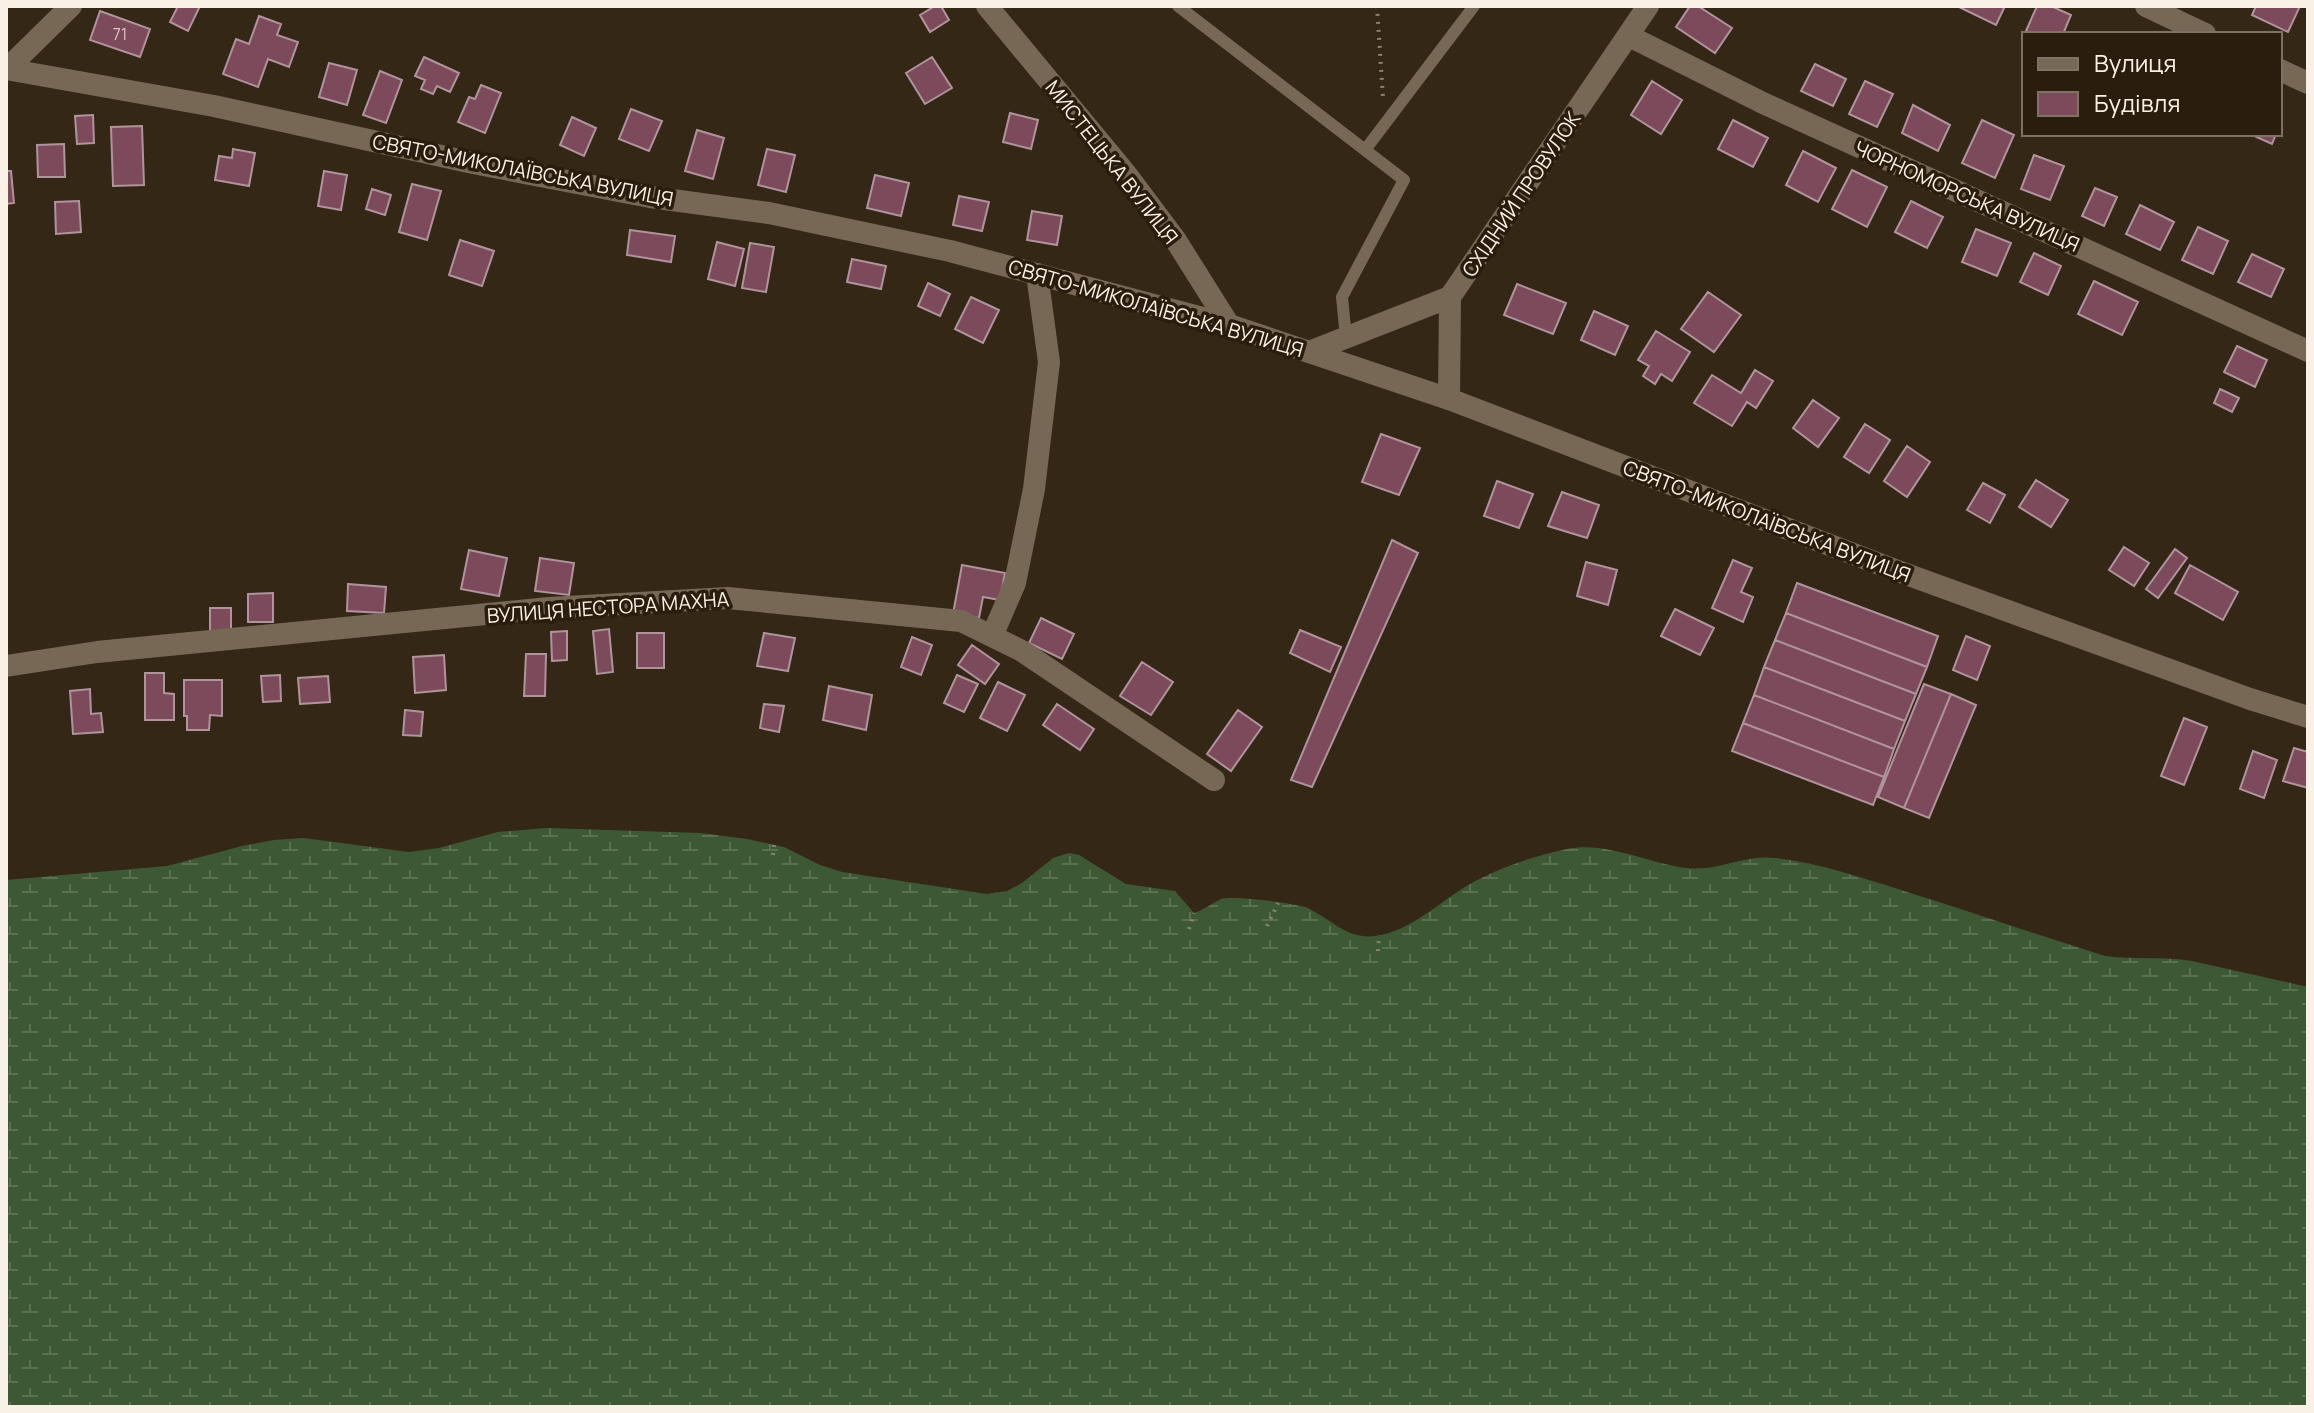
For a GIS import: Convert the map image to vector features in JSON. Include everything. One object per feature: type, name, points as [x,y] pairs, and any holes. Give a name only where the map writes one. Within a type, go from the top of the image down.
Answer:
[{"type":"street","points":[[6,69],[71,6]]},
{"type":"street","name":"МИСТЕЦЬКА ВУЛИЦЯ","points":[[987,6],[1127,175],[1175,239],[1229,325]]},
{"type":"street","name":"СХІДНИЙ ПРОВУЛОК","points":[[1449,399],[1450,297],[1648,6]]},
{"type":"street","points":[[2146,6],[2201,32]]},
{"type":"street","name":"ЧОРНОМОРСЬКА ВУЛИЦЯ","points":[[1629,36],[1763,103],[2308,351]]},
{"type":"street","name":"СВЯТО-МИКОЛАЇВСЬКА ВУЛИЦЯ","points":[[6,69],[214,106],[473,163],[650,197],[769,213],[950,251],[1229,325],[1449,399],[1895,570],[2250,699],[2308,717]]},
{"type":"street","points":[[2282,71],[2308,83]]},
{"type":"street","points":[[992,636],[1015,583],[1036,473],[1049,362],[1037,274]]},
{"type":"street","points":[[1309,352],[1450,297]]},
{"type":"street","name":"ВУЛИЦЯ НЕСТОРА МАХНА","points":[[6,666],[97,652],[533,609],[728,598],[961,621],[1022,651],[1214,780]]},
{"type":"lane","points":[[1178,6],[1404,180],[1342,297],[1346,338]]},
{"type":"lane","points":[[1365,150],[1474,6]]},
{"type":"path","points":[[1377,6],[1385,125]]},
{"type":"path","points":[[773,855],[774,845]]},
{"type":"path","points":[[1267,926],[1278,903]]},
{"type":"path","points":[[1189,929],[1194,913]]},
{"type":"path","points":[[1378,951],[1379,935]]},
{"type":"green space","points":[[546,828],[701,833],[747,839],[784,847],[842,872],[987,894],[1007,891],[1053,858],[1069,853],[1079,855],[1126,884],[1175,891],[1194,913],[1228,898],[1276,902],[1305,907],[1355,935],[1365,936],[1400,929],[1477,880],[1527,860],[1567,849],[1597,848],[1697,869],[1764,857],[1808,863],[1856,876],[2105,956],[2192,961],[2308,987],[2308,1407],[6,1407],[6,880],[167,866],[274,840],[304,838],[409,852],[439,848],[498,832]]},
{"type":"building","points":[[178,6],[200,6],[188,31],[170,22]]},
{"type":"building","points":[[941,6],[949,20],[930,32],[920,15]]},
{"type":"building","points":[[1690,6],[1698,6],[1732,28],[1715,53],[1676,27]]},
{"type":"building","points":[[1957,6],[2005,6],[1996,25]]},
{"type":"building","points":[[2037,6],[2051,6],[2071,15],[2064,32],[2026,31]]},
{"type":"building","points":[[2256,6],[2300,6],[2288,32],[2252,15]]},
{"type":"building","points":[[100,11],[150,29],[140,57],[90,40]]},
{"type":"building","points":[[259,16],[281,24],[277,35],[298,42],[289,67],[268,59],[258,87],[223,74],[236,39],[249,44]]},
{"type":"building","points":[[424,57],[459,73],[450,92],[437,86],[433,94],[421,89],[425,80],[415,76]]},
{"type":"building","points":[[932,57],[952,88],[925,104],[906,73]]},
{"type":"building","points":[[329,63],[357,70],[347,105],[319,97]]},
{"type":"building","points":[[1815,64],[1846,79],[1833,106],[1801,91]]},
{"type":"building","points":[[380,71],[402,80],[386,123],[363,115]]},
{"type":"building","points":[[1652,81],[1682,100],[1661,134],[1631,115]]},
{"type":"building","points":[[1865,81],[1893,94],[1877,127],[1849,114]]},
{"type":"building","points":[[481,85],[501,93],[485,133],[458,122],[469,97],[475,99]]},
{"type":"building","points":[[1913,105],[1950,125],[1938,151],[1902,133]]},
{"type":"building","points":[[631,109],[662,121],[649,151],[619,139]]},
{"type":"building","points":[[1010,113],[1038,120],[1031,149],[1003,142]]},
{"type":"building","points":[[93,115],[94,143],[77,144],[75,116]]},
{"type":"building","points":[[572,117],[596,128],[584,156],[560,145]]},
{"type":"building","points":[[1733,120],[1768,138],[1753,167],[1718,149]]},
{"type":"building","points":[[1982,120],[2014,135],[1995,178],[1962,163]]},
{"type":"building","points":[[142,126],[144,185],[113,186],[111,127]]},
{"type":"building","points":[[697,130],[724,138],[713,179],[685,171]]},
{"type":"building","points":[[2254,136],[2275,136],[2272,144]]},
{"type":"building","points":[[64,144],[65,177],[38,177],[37,145]]},
{"type":"building","points":[[233,149],[255,153],[249,186],[215,180],[219,156],[232,158]]},
{"type":"building","points":[[767,149],[795,155],[786,192],[758,185]]},
{"type":"building","points":[[1803,151],[1836,168],[1818,202],[1786,185]]},
{"type":"building","points":[[2034,155],[2064,166],[2050,200],[2021,189]]},
{"type":"building","points":[[1852,170],[1887,187],[1867,227],[1832,209]]},
{"type":"building","points":[[6,171],[11,171],[14,203],[6,204]]},
{"type":"building","points":[[324,171],[347,175],[341,210],[318,206]]},
{"type":"building","points":[[875,175],[909,183],[901,216],[867,208]]},
{"type":"building","points":[[412,184],[441,191],[427,240],[399,232]]},
{"type":"building","points":[[2095,188],[2117,197],[2104,226],[2082,216]]},
{"type":"building","points":[[372,189],[391,195],[385,215],[366,209]]},
{"type":"building","points":[[959,196],[989,202],[982,231],[953,225]]},
{"type":"building","points":[[79,201],[81,232],[56,234],[55,202]]},
{"type":"building","points":[[1911,201],[1943,217],[1927,248],[1895,232]]},
{"type":"building","points":[[2140,205],[2174,222],[2160,250],[2126,234]]},
{"type":"building","points":[[1032,211],[1062,216],[1057,245],[1027,240]]},
{"type":"building","points":[[2198,227],[2228,241],[2213,274],[2182,260]]},
{"type":"building","points":[[1976,229],[2011,243],[1997,276],[1962,262]]},
{"type":"building","points":[[630,230],[675,236],[671,262],[627,255]]},
{"type":"building","points":[[460,240],[494,251],[482,286],[449,275]]},
{"type":"building","points":[[717,242],[744,249],[735,286],[708,279]]},
{"type":"building","points":[[750,243],[774,247],[766,292],[742,288]]},
{"type":"building","points":[[2034,253],[2061,266],[2048,295],[2020,282]]},
{"type":"building","points":[[2252,254],[2284,269],[2271,297],[2238,282]]},
{"type":"building","points":[[852,259],[886,266],[881,289],[847,282]]},
{"type":"building","points":[[2094,281],[2138,302],[2122,335],[2078,314]]},
{"type":"building","points":[[928,283],[950,294],[940,316],[918,306]]},
{"type":"building","points":[[1517,284],[1566,303],[1553,334],[1504,315]]},
{"type":"building","points":[[1708,292],[1741,315],[1714,352],[1681,329]]},
{"type":"building","points":[[971,297],[999,310],[983,343],[955,329]]},
{"type":"building","points":[[1594,311],[1628,326],[1615,355],[1581,340]]},
{"type":"building","points":[[1656,331],[1690,352],[1672,381],[1661,374],[1655,384],[1643,376],[1649,366],[1638,360]]},
{"type":"building","points":[[2237,346],[2267,360],[2255,387],[2224,372]]},
{"type":"building","points":[[1755,370],[1773,381],[1756,408],[1747,402],[1732,426],[1694,403],[1712,375],[1741,393]]},
{"type":"building","points":[[2220,389],[2239,398],[2232,412],[2214,403]]},
{"type":"building","points":[[1813,400],[1839,418],[1818,447],[1793,428]]},
{"type":"building","points":[[1865,424],[1890,440],[1869,473],[1844,457]]},
{"type":"building","points":[[1381,434],[1420,448],[1399,495],[1362,482]]},
{"type":"building","points":[[1907,446],[1930,462],[1907,497],[1884,481]]},
{"type":"building","points":[[2036,480],[2068,500],[2051,527],[2019,507]]},
{"type":"building","points":[[1497,481],[1533,494],[1519,528],[1484,516]]},
{"type":"building","points":[[1983,483],[2005,495],[1990,523],[1967,510]]},
{"type":"building","points":[[1562,492],[1599,505],[1587,538],[1548,526]]},
{"type":"building","points":[[1392,540],[1418,553],[1312,787],[1291,780]]},
{"type":"building","points":[[2124,547],[2149,563],[2134,586],[2109,570]]},
{"type":"building","points":[[2175,549],[2187,558],[2158,598],[2146,589]]},
{"type":"building","points":[[469,550],[507,558],[499,596],[461,589]]},
{"type":"building","points":[[540,558],[574,563],[569,595],[535,591]]},
{"type":"building","points":[[1733,560],[1752,568],[1741,592],[1753,597],[1743,622],[1712,608]]},
{"type":"building","points":[[1586,562],[1617,570],[1608,605],[1577,596]]},
{"type":"building","points":[[962,565],[1005,573],[1000,600],[983,597],[979,618],[953,614]]},
{"type":"building","points":[[2190,565],[2238,592],[2223,620],[2175,593]]},
{"type":"building","points":[[1797,583],[1938,636],[1927,667],[1786,613]]},
{"type":"building","points":[[348,584],[386,587],[384,613],[347,611]]},
{"type":"building","points":[[273,593],[273,622],[248,622],[248,594]]},
{"type":"building","points":[[210,608],[231,608],[231,632],[210,633]]},
{"type":"building","points":[[1675,609],[1714,628],[1700,655],[1661,636]]},
{"type":"building","points":[[1786,613],[1927,667],[1916,694],[1775,640]]},
{"type":"building","points":[[1041,618],[1074,634],[1062,659],[1029,643]]},
{"type":"building","points":[[609,629],[613,672],[597,674],[593,631]]},
{"type":"building","points":[[1300,630],[1341,647],[1330,672],[1290,653]]},
{"type":"building","points":[[567,631],[567,660],[552,661],[551,632]]},
{"type":"building","points":[[637,633],[664,633],[664,668],[637,668]]},
{"type":"building","points":[[764,633],[795,638],[788,671],[757,666]]},
{"type":"building","points":[[1966,636],[1990,646],[1977,680],[1953,670]]},
{"type":"building","points":[[912,637],[932,645],[921,675],[901,667]]},
{"type":"building","points":[[1775,640],[1916,694],[1905,721],[1764,667]]},
{"type":"building","points":[[972,645],[999,664],[985,684],[958,665]]},
{"type":"building","points":[[526,654],[546,654],[545,696],[524,696]]},
{"type":"building","points":[[444,655],[446,690],[415,693],[413,657]]},
{"type":"building","points":[[1142,662],[1173,682],[1151,715],[1120,696]]},
{"type":"building","points":[[1764,667],[1905,721],[1894,749],[1754,695]]},
{"type":"building","points":[[145,673],[164,673],[164,693],[174,694],[174,720],[145,720]]},
{"type":"building","points":[[280,675],[281,701],[263,702],[261,676]]},
{"type":"building","points":[[957,675],[978,684],[964,712],[944,703]]},
{"type":"building","points":[[328,676],[330,702],[300,704],[298,678]]},
{"type":"building","points":[[184,680],[222,680],[222,716],[210,715],[209,730],[187,730]]},
{"type":"building","points":[[998,682],[1025,695],[1007,731],[980,718]]},
{"type":"building","points":[[1924,684],[1951,694],[1904,808],[1878,797]]},
{"type":"building","points":[[829,686],[872,695],[866,730],[823,720]]},
{"type":"building","points":[[90,689],[91,714],[101,713],[103,732],[73,734],[70,691]]},
{"type":"building","points":[[1951,694],[1976,705],[1929,818],[1904,808]]},
{"type":"building","points":[[1754,695],[1894,749],[1884,777],[1743,723]]},
{"type":"building","points":[[764,704],[784,706],[779,732],[760,728]]},
{"type":"building","points":[[1057,704],[1094,729],[1080,750],[1043,725]]},
{"type":"building","points":[[405,710],[423,712],[421,736],[403,735]]},
{"type":"building","points":[[1238,710],[1262,727],[1231,771],[1207,754]]},
{"type":"building","points":[[2184,718],[2207,727],[2184,785],[2161,776]]},
{"type":"building","points":[[1743,723],[1884,777],[1873,805],[1732,751]]},
{"type":"building","points":[[2294,748],[2308,752],[2308,788],[2283,781]]},
{"type":"building","points":[[2253,751],[2277,760],[2264,798],[2240,789]]}]
